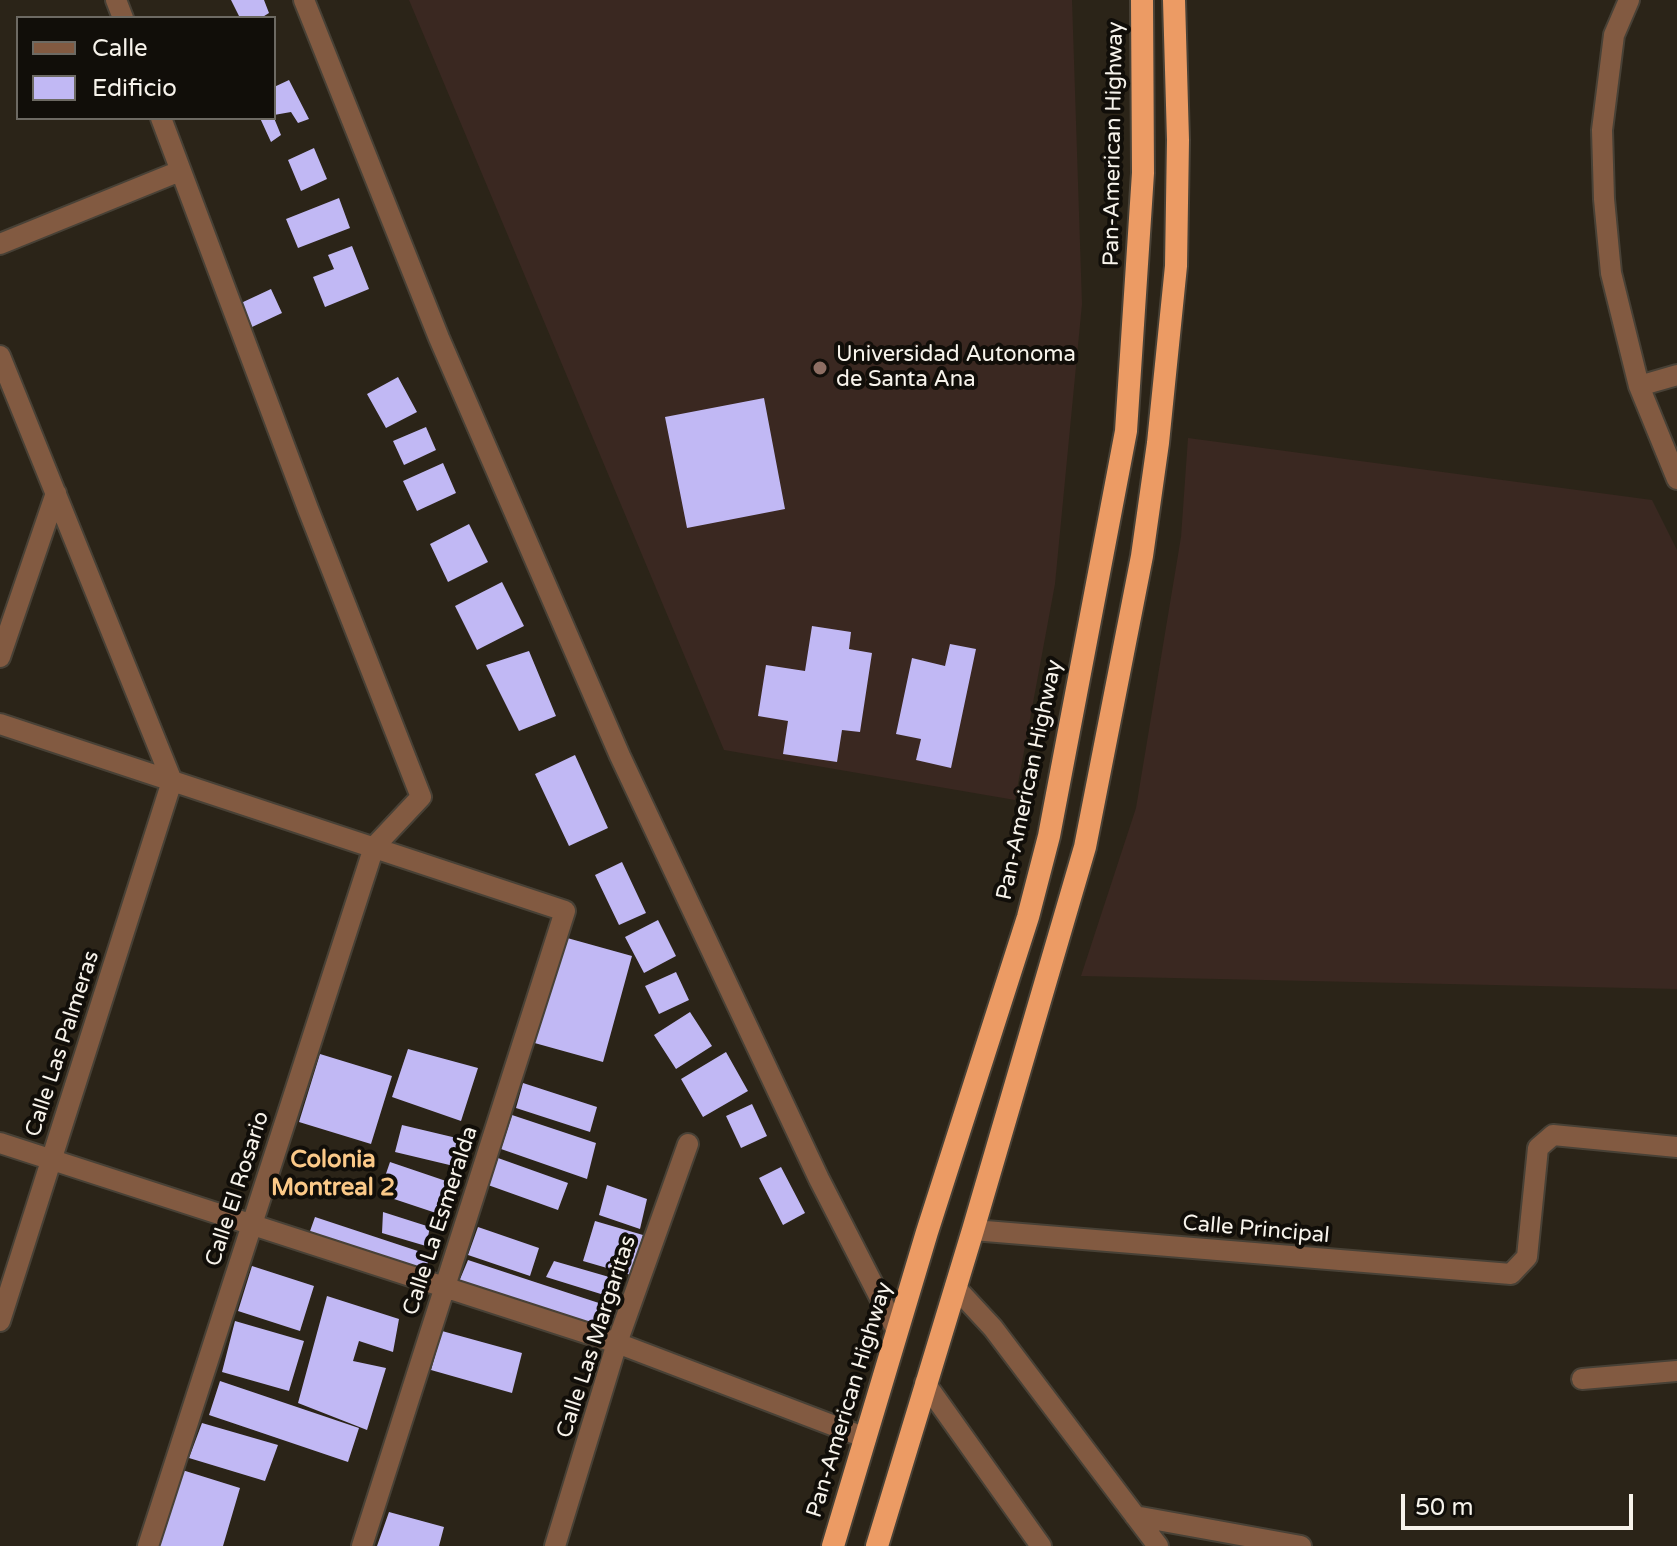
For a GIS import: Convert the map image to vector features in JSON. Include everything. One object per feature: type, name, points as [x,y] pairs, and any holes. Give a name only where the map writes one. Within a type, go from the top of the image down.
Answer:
[{"type":"highway","name":"Pan-American Highway","points":[[833,1546],[897,1331],[1032,904],[1049,836],[1126,431],[1143,173],[1142,0]]},
{"type":"highway","points":[[877,1546],[1085,847],[1142,556],[1158,443],[1176,266],[1178,140],[1174,0]]},
{"type":"street","points":[[304,0],[439,338],[620,756],[819,1179],[897,1331]]},
{"type":"street","points":[[1629,0],[1614,35],[1606,77],[1602,130],[1611,273],[1639,386],[1677,479]]},
{"type":"street","points":[[0,724],[374,847],[421,797],[308,509],[162,120]]},
{"type":"street","points":[[0,244],[180,171]]},
{"type":"street","points":[[0,356],[172,781]]},
{"type":"street","points":[[1639,386],[1677,375]]},
{"type":"street","points":[[0,657],[56,493]]},
{"type":"street","name":"Calle Las Palmeras","points":[[0,1321],[172,781]]},
{"type":"street","name":"Calle La Esmeralda","points":[[362,1546],[565,911],[374,847]]},
{"type":"street","name":"Calle El Rosario","points":[[148,1546],[374,847]]},
{"type":"street","name":"Calle Principal","points":[[973,1230],[1511,1274],[1527,1257],[1538,1148],[1553,1135],[1677,1147]]},
{"type":"street","points":[[0,1143],[617,1343],[866,1438]]},
{"type":"street","name":"Calle Las Margaritas","points":[[555,1546],[617,1343],[688,1144]]},
{"type":"street","points":[[955,1287],[993,1328],[1158,1546]]},
{"type":"street","points":[[1582,1379],[1677,1371]]},
{"type":"street","points":[[925,1383],[1041,1546]]},
{"type":"street","points":[[1135,1516],[1301,1546]]},
{"type":"shaded area","name":"Universidad Autonoma de Santa Ana","points":[[409,0],[1072,0],[1082,304],[1055,584],[1015,800],[724,750]]},
{"type":"shaded area","points":[[1188,438],[1652,500],[1677,550],[1677,989],[1081,976],[1136,808],[1181,537]]},
{"type":"building","points":[[231,0],[264,0],[269,13],[264,16],[239,16]]},
{"type":"building","points":[[289,80],[309,119],[298,123],[291,112],[276,115],[276,86]]},
{"type":"building","points":[[261,120],[275,120],[281,135],[271,142]]},
{"type":"building","points":[[314,148],[327,179],[301,191],[288,160]]},
{"type":"building","points":[[339,198],[350,228],[298,248],[286,219]]},
{"type":"building","points":[[352,246],[369,289],[325,307],[313,277],[334,269],[328,255]]},
{"type":"building","points":[[271,289],[282,313],[252,327],[241,303]]},
{"type":"building","points":[[398,377],[417,412],[386,428],[367,394]]},
{"type":"building","points":[[764,398],[785,509],[687,528],[665,417]]},
{"type":"building","points":[[426,427],[436,450],[404,465],[393,441]]},
{"type":"building","points":[[443,463],[456,493],[417,511],[403,481]]},
{"type":"building","points":[[469,524],[488,562],[448,582],[430,544]]},
{"type":"building","points":[[502,582],[524,626],[477,650],[455,606]]},
{"type":"building","points":[[812,626],[851,632],[849,649],[872,653],[860,732],[842,730],[837,762],[783,754],[788,721],[758,716],[766,665],[805,671]]},
{"type":"building","points":[[950,644],[976,649],[951,768],[916,760],[921,739],[896,734],[912,658],[945,666]]},
{"type":"building","points":[[529,651],[556,716],[519,731],[486,665]]},
{"type":"building","points":[[575,755],[608,828],[569,846],[535,774]]},
{"type":"building","points":[[622,862],[646,913],[619,925],[595,875]]},
{"type":"building","points":[[658,920],[676,956],[644,973],[625,937]]},
{"type":"building","points":[[560,936],[632,956],[603,1062],[531,1042]]},
{"type":"building","points":[[676,972],[689,1000],[659,1014],[645,986]]},
{"type":"building","points":[[690,1012],[712,1046],[676,1069],[654,1035]]},
{"type":"building","points":[[408,1049],[478,1068],[461,1121],[392,1097]]},
{"type":"building","points":[[726,1052],[748,1091],[703,1117],[681,1079]]},
{"type":"building","points":[[320,1054],[392,1076],[371,1144],[299,1122]]},
{"type":"building","points":[[523,1083],[597,1107],[590,1132],[516,1108]]},
{"type":"building","points":[[752,1104],[767,1136],[741,1148],[726,1116]]},
{"type":"building","points":[[512,1115],[596,1143],[587,1179],[501,1149]]},
{"type":"building","points":[[402,1125],[465,1140],[458,1167],[395,1152]]},
{"type":"building","points":[[498,1158],[568,1183],[558,1210],[488,1185]]},
{"type":"building","points":[[390,1162],[446,1181],[436,1213],[379,1194]]},
{"type":"building","points":[[781,1167],[805,1213],[783,1225],[759,1178]]},
{"type":"building","points":[[607,1185],[647,1199],[640,1229],[599,1215]]},
{"type":"building","points":[[383,1212],[430,1227],[426,1246],[382,1233]]},
{"type":"building","points":[[315,1217],[430,1255],[425,1272],[309,1234]]},
{"type":"building","points":[[595,1221],[643,1235],[631,1275],[583,1261]]},
{"type":"building","points":[[478,1227],[539,1248],[530,1276],[468,1255]]},
{"type":"building","points":[[468,1260],[608,1306],[596,1328],[458,1284]]},
{"type":"building","points":[[554,1261],[623,1281],[617,1299],[546,1277]]},
{"type":"building","points":[[252,1266],[314,1286],[300,1331],[238,1311]]},
{"type":"building","points":[[327,1296],[399,1319],[393,1352],[359,1341],[353,1361],[386,1368],[367,1430],[298,1403]]},
{"type":"building","points":[[235,1321],[304,1341],[289,1391],[222,1372]]},
{"type":"building","points":[[442,1331],[522,1353],[512,1393],[431,1370]]},
{"type":"building","points":[[220,1381],[359,1428],[348,1462],[209,1415]]},
{"type":"building","points":[[202,1423],[278,1445],[265,1481],[189,1458]]},
{"type":"building","points":[[179,1469],[240,1488],[223,1546],[156,1546]]},
{"type":"building","points":[[389,1512],[444,1527],[439,1546],[377,1546]]},
{"type":"place","name":"Universidad Autonoma de Santa Ana","points":[[820,368]]},
{"type":"district","name":"Colonia Montreal 2","points":[[333,1175]]}]
